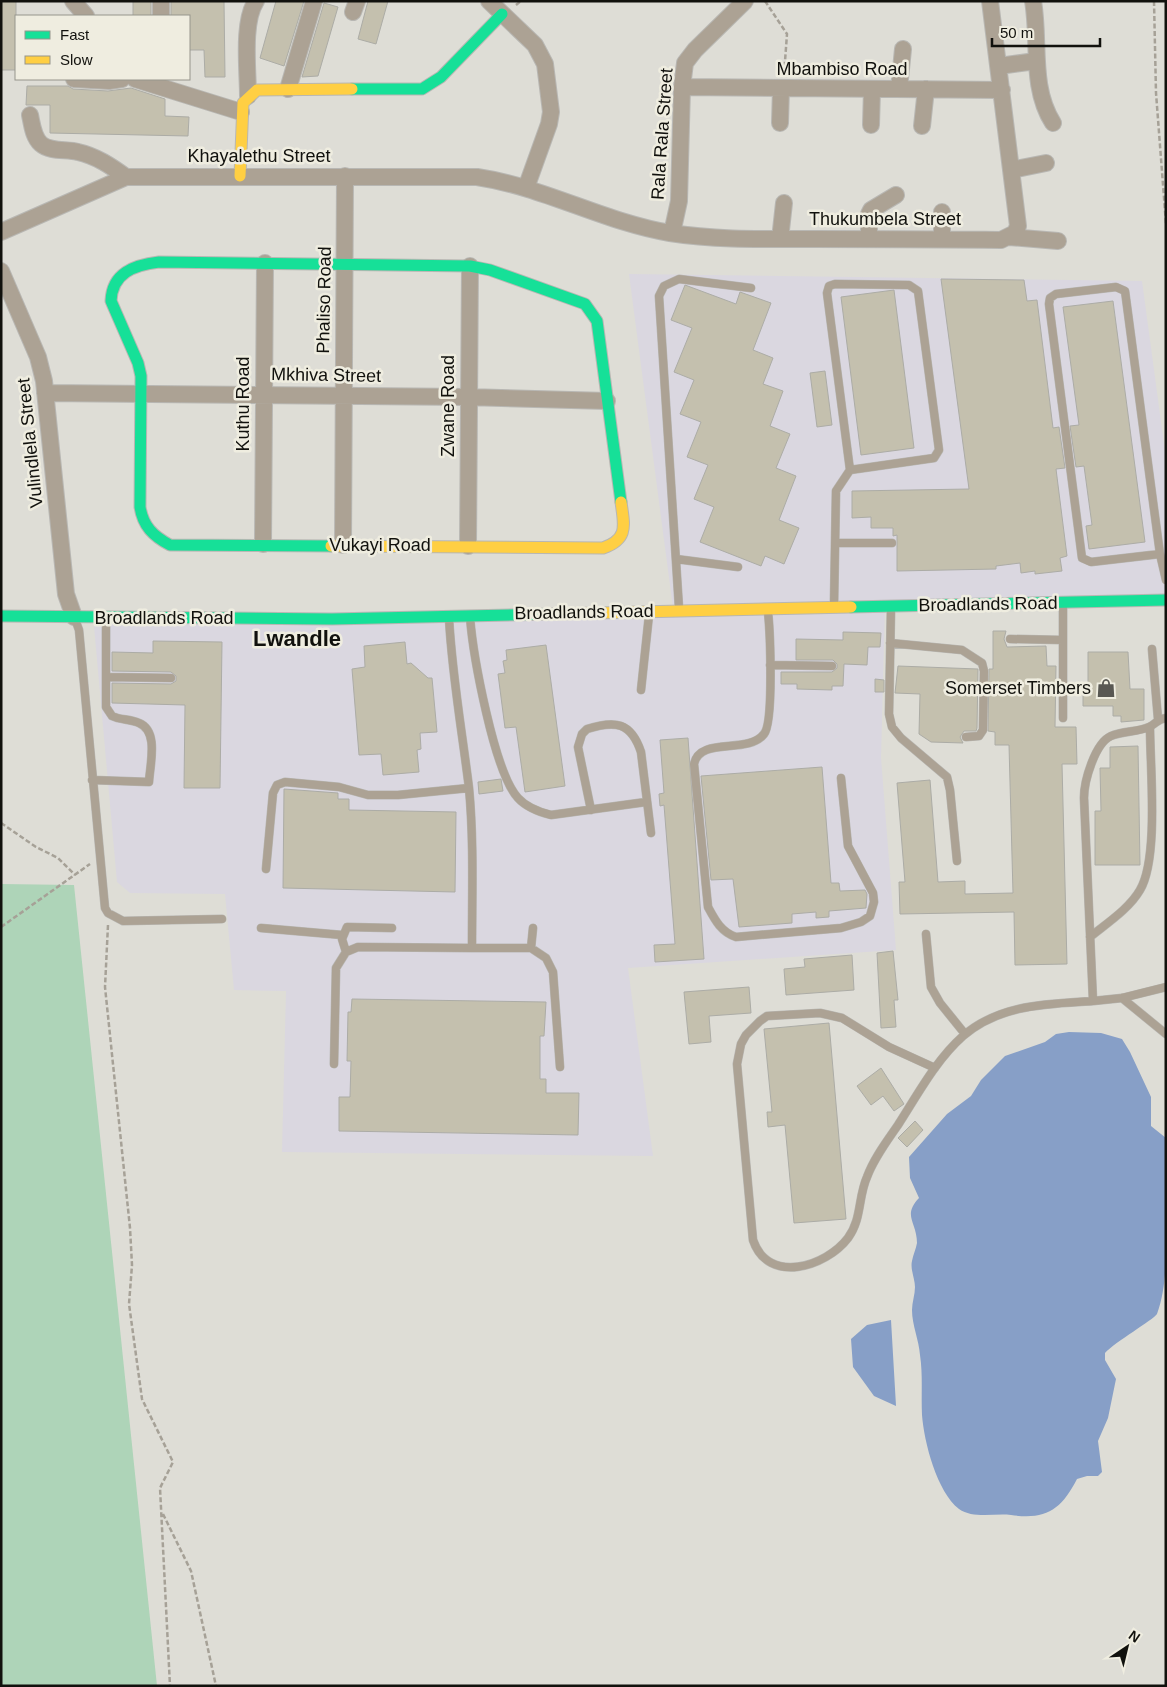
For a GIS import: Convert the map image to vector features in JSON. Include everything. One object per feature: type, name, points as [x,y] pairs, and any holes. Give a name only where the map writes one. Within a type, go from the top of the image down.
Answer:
[{"type":"street","points":[[73,1],[85,15]]},
{"type":"street","points":[[161,1],[161,15]]},
{"type":"street","points":[[248,96],[248,25],[250,12],[256,1]]},
{"type":"street","points":[[288,89],[314,1]]},
{"type":"street","points":[[489,1],[541,54],[548,78],[551,105],[549,124],[526,188]]},
{"type":"street","name":"Rala Rala Street","points":[[672,233],[679,201],[682,87],[686,63],[695,50],[745,1]]},
{"type":"street","points":[[990,1],[1018,226],[1015,233],[1009,238]]},
{"type":"street","points":[[1032,1],[1036,62],[1042,99],[1053,122]]},
{"type":"street","points":[[240,176],[241,112],[243,103],[248,96],[257,90],[422,89],[441,77],[502,14]]},
{"type":"street","points":[[899,89],[902,49]]},
{"type":"street","points":[[999,66],[1036,62]]},
{"type":"street","points":[[92,80],[116,80]]},
{"type":"street","points":[[138,80],[241,112]]},
{"type":"street","name":"Mbambiso Road","points":[[682,87],[1002,90]]},
{"type":"street","points":[[780,123],[781,88]]},
{"type":"street","points":[[871,125],[872,89]]},
{"type":"street","points":[[922,126],[926,89]]},
{"type":"street","points":[[30,115],[36,138],[41,144],[50,148],[79,152],[108,163],[126,177]]},
{"type":"street","points":[[1011,170],[1046,163]]},
{"type":"street","name":"Phaliso Road","points":[[343,545],[342,395],[345,176]]},
{"type":"street","name":"Khayalethu Street","points":[[1,232],[126,177],[477,177],[503,181],[526,188]]},
{"type":"street","name":"Thukumbela Street","points":[[526,188],[621,221],[672,233],[732,238],[1001,240],[1009,238],[1058,241]]},
{"type":"street","points":[[869,239],[869,214],[871,210],[896,195]]},
{"type":"street","points":[[780,238],[784,203]]},
{"type":"street","points":[[942,212],[942,239]]},
{"type":"street","name":"Vukayi Road","points":[[152,262],[344,264],[470,266],[490,270],[574,298],[592,311],[596,321],[624,527],[619,541],[604,548],[263,544],[170,545],[157,539],[141,518],[141,376],[138,364],[111,301],[110,290],[117,276],[134,267],[152,262]]},
{"type":"street","name":"Kuthu Road","points":[[263,544],[265,263]]},
{"type":"street","name":"Zwane Road","points":[[468,546],[467,396],[470,266]]},
{"type":"street","name":"Vulindlela Street","points":[[1,271],[38,357],[45,393],[66,594],[74,617]]},
{"type":"street","name":"Mkhiva Street","points":[[45,393],[467,396],[606,401]]},
{"type":"street","name":"Broadlands Road","points":[[1,616],[332,619],[649,610],[1166,600]]},
{"type":"lane","points":[[679,610],[659,296],[668,282],[679,279],[751,288]]},
{"type":"lane","points":[[834,607],[836,491],[850,470],[827,289],[835,284],[912,286],[919,294],[938,453],[931,460],[850,470]]},
{"type":"lane","points":[[1160,554],[1091,562],[1082,558],[1048,304],[1050,298],[1056,294],[1116,287],[1124,291],[1160,554],[1166,580]]},
{"type":"lane","points":[[835,543],[892,543]]},
{"type":"lane","points":[[676,559],[738,567]]},
{"type":"lane","points":[[1062,602],[1063,718]]},
{"type":"lane","points":[[891,606],[889,714],[892,727],[914,750],[947,777],[957,861]]},
{"type":"lane","points":[[768,608],[771,635],[768,720],[764,734],[755,742],[702,751],[695,758],[694,764],[708,907],[720,927],[727,934],[736,937],[841,928],[861,922],[870,916],[874,902],[872,892],[848,846],[841,778]]},
{"type":"lane","points":[[641,690],[649,610]]},
{"type":"lane","points":[[449,615],[451,657],[468,788],[472,838],[472,948]]},
{"type":"lane","points":[[470,615],[473,653],[503,773],[510,789],[518,799],[539,812],[551,815],[646,802]]},
{"type":"lane","points":[[74,617],[79,630],[103,900],[108,913],[123,921],[222,919]]},
{"type":"lane","points":[[92,780],[149,782],[151,738],[148,729],[136,721],[117,718],[108,712],[106,707],[106,618]]},
{"type":"lane","points":[[1010,639],[1063,640]]},
{"type":"lane","points":[[890,643],[962,650],[982,663],[984,671],[983,730],[979,736],[966,737]]},
{"type":"lane","points":[[1093,1001],[1084,798],[1085,782],[1100,746],[1107,738],[1150,727],[1162,719],[1152,649]]},
{"type":"lane","points":[[770,665],[832,666]]},
{"type":"lane","points":[[106,677],[171,678]]},
{"type":"lane","points":[[590,810],[578,747],[582,734],[587,729],[594,727],[620,724],[637,741],[641,752],[650,833]]},
{"type":"lane","points":[[1090,937],[1134,899],[1149,871],[1151,845],[1150,727]]},
{"type":"lane","points":[[266,869],[273,793],[277,786],[286,782],[339,787],[368,794],[398,795],[468,788]]},
{"type":"lane","points":[[342,935],[350,926],[392,928]]},
{"type":"lane","points":[[260,928],[342,935]]},
{"type":"lane","points":[[531,948],[533,928]]},
{"type":"lane","points":[[926,934],[931,987],[940,1003],[965,1034]]},
{"type":"lane","points":[[342,935],[346,952]]},
{"type":"lane","points":[[334,1064],[336,968],[346,952],[358,947],[531,948],[546,958],[553,972],[560,1067]]},
{"type":"lane","points":[[935,1068],[889,1047],[850,1022],[831,1015],[820,1013],[767,1016],[753,1026],[742,1044],[737,1064],[753,1240],[763,1258],[781,1267],[808,1266],[819,1262],[840,1247],[857,1219],[865,1180],[870,1169],[935,1068],[965,1034],[991,1018],[1020,1008],[1122,998],[1166,987]]},
{"type":"lane","points":[[1122,998],[1166,1034]]},
{"type":"path","points":[[765,1],[787,34],[781,88]]},
{"type":"path","points":[[1154,1],[1156,93],[1166,224]]},
{"type":"path","points":[[1,823],[36,847],[58,858],[75,875]]},
{"type":"path","points":[[1,926],[99,858]]},
{"type":"path","points":[[108,913],[105,987],[130,1228],[132,1265],[129,1304],[142,1399],[173,1462],[160,1488],[170,1686]]},
{"type":"path","points":[[162,1513],[191,1571],[216,1686]]},
{"type":"shaded area","points":[[629,274],[1142,281],[1166,459],[1166,599],[885,605],[881,758],[896,950],[628,968],[653,1156],[282,1152],[286,991],[234,990],[225,894],[130,893],[117,882],[93,615],[673,608]]},
{"type":"green space","points":[[1,884],[74,885],[157,1686],[1,1686]]},
{"type":"water","points":[[1069,1032],[1101,1033],[1122,1039],[1151,1097],[1151,1126],[1166,1138],[1166,1259],[1163,1293],[1157,1314],[1105,1353],[1105,1360],[1116,1379],[1108,1418],[1098,1441],[1102,1472],[1098,1476],[1087,1476],[1077,1479],[1065,1498],[1058,1505],[1043,1514],[1023,1516],[971,1514],[959,1509],[944,1491],[933,1466],[923,1426],[921,1362],[912,1310],[915,1287],[912,1259],[917,1243],[911,1215],[914,1204],[919,1198],[910,1178],[909,1157],[947,1114],[971,1096],[981,1080],[1005,1056],[1045,1042],[1056,1034]]},
{"type":"water","points":[[891,1320],[896,1406],[874,1396],[853,1367],[851,1339],[867,1325]]},
{"type":"building","points":[[1,1],[16,1],[15,70],[1,70]]},
{"type":"building","points":[[133,1],[151,1],[151,15],[133,15]]},
{"type":"building","points":[[171,1],[224,1],[225,77],[205,77],[204,50],[190,50],[190,15],[171,15]]},
{"type":"building","points":[[276,1],[304,1],[284,66],[260,58]]},
{"type":"building","points":[[368,1],[388,1],[376,44],[358,39]]},
{"type":"building","points":[[324,3],[338,7],[318,76],[302,77]]},
{"type":"building","points":[[27,86],[68,86],[73,89],[108,91],[131,88],[165,99],[165,116],[189,117],[188,136],[50,133],[50,105],[26,105]]},
{"type":"building","points":[[941,279],[1024,280],[1027,301],[1037,300],[1053,428],[1059,427],[1065,468],[1056,469],[1067,556],[1060,558],[1062,571],[1035,574],[1035,571],[1021,573],[1020,563],[996,566],[996,569],[897,571],[897,535],[893,536],[893,528],[871,528],[871,517],[852,518],[852,491],[969,489]]},
{"type":"building","points":[[685,285],[736,304],[740,292],[771,303],[753,350],[773,358],[763,384],[783,391],[770,426],[790,434],[776,468],[796,476],[779,520],[799,528],[784,564],[765,556],[761,566],[700,542],[714,507],[694,499],[708,465],[687,457],[701,422],[680,414],[694,380],[674,372],[692,328],[671,320]]},
{"type":"building","points":[[894,290],[914,448],[861,455],[841,297]]},
{"type":"building","points":[[1113,301],[1145,542],[1089,549],[1086,526],[1092,525],[1084,466],[1076,467],[1070,426],[1079,425],[1063,307]]},
{"type":"building","points":[[825,371],[832,425],[817,427],[810,373]]},
{"type":"building","points":[[993,631],[1006,631],[1004,639],[1007,647],[1046,646],[1047,666],[1056,666],[1055,727],[1076,727],[1077,764],[1062,764],[1067,964],[1015,965],[1014,912],[900,914],[899,882],[905,882],[897,783],[930,780],[938,882],[965,881],[965,894],[1013,893],[1009,745],[995,745],[995,732],[988,731],[989,669],[993,669]]},
{"type":"building","points":[[843,632],[881,633],[880,647],[868,647],[867,665],[844,664],[843,686],[832,686],[832,690],[797,689],[797,684],[781,684],[781,672],[832,672],[837,668],[837,664],[833,660],[796,660],[796,639],[843,640]]},
{"type":"building","points":[[153,641],[222,642],[220,788],[184,788],[185,705],[112,703],[112,683],[171,684],[176,681],[176,676],[171,672],[112,671],[112,652],[153,653]]},
{"type":"building","points":[[405,642],[407,664],[411,663],[428,678],[432,678],[437,732],[420,733],[421,749],[417,750],[419,772],[383,775],[381,754],[359,755],[352,669],[365,667],[364,646]]},
{"type":"building","points":[[546,645],[565,786],[525,792],[516,727],[505,728],[498,674],[505,673],[503,661],[507,660],[506,650]]},
{"type":"building","name":"Somerset Timbers","points":[[1088,652],[1128,652],[1130,689],[1144,689],[1144,720],[1121,722],[1121,716],[1113,716],[1113,706],[1083,706],[1083,687],[1088,686]]},
{"type":"building","points":[[898,666],[978,669],[976,731],[964,731],[960,737],[963,743],[931,742],[919,734],[920,694],[895,693]]},
{"type":"building","points":[[875,679],[884,680],[884,692],[875,692]]},
{"type":"building","points":[[688,738],[704,959],[655,962],[654,945],[675,944],[664,805],[660,806],[659,794],[664,793],[660,740]]},
{"type":"building","points":[[1138,746],[1140,865],[1095,865],[1095,811],[1101,811],[1100,768],[1110,768],[1110,747]]},
{"type":"building","points":[[822,767],[831,883],[839,883],[840,891],[865,890],[867,894],[866,908],[829,911],[829,917],[816,918],[816,912],[792,914],[792,923],[739,927],[733,879],[711,880],[701,776]]},
{"type":"building","points":[[501,779],[503,791],[479,794],[478,782]]},
{"type":"building","points":[[284,789],[338,793],[338,799],[349,799],[349,810],[456,812],[455,892],[283,888]]},
{"type":"building","points":[[893,951],[898,1000],[894,1000],[896,1027],[881,1028],[877,953]]},
{"type":"building","points":[[852,955],[854,990],[786,995],[784,969],[805,967],[804,959]]},
{"type":"building","points":[[749,987],[751,1013],[709,1016],[711,1042],[689,1044],[684,992]]},
{"type":"building","points":[[352,999],[546,1002],[544,1036],[540,1036],[540,1079],[546,1079],[546,1093],[579,1093],[578,1135],[339,1131],[339,1097],[350,1097],[351,1061],[347,1061],[348,1012],[351,1012]]},
{"type":"building","points":[[829,1023],[846,1219],[794,1223],[785,1125],[768,1127],[767,1112],[772,1112],[764,1029]]},
{"type":"building","points":[[881,1068],[904,1104],[894,1111],[883,1096],[871,1105],[857,1086]]},
{"type":"building","points":[[915,1121],[923,1130],[907,1147],[898,1138]]},
{"type":"traffic: fast","points":[[352,89],[422,89],[441,77],[502,14]]},
{"type":"traffic: fast","points":[[159,262],[470,266],[490,270],[585,304],[597,321],[621,502]]},
{"type":"traffic: fast","points":[[159,262],[141,265],[126,272],[115,284],[111,301],[138,363],[141,376],[140,507],[146,525],[154,534],[170,545],[331,546]]},
{"type":"traffic: fast","points":[[851,607],[1166,600]]},
{"type":"traffic: fast","points":[[1,616],[332,619],[554,614]]},
{"type":"traffic: slow","points":[[240,176],[243,103],[257,90],[352,89]]},
{"type":"traffic: slow","points":[[331,546],[603,548],[621,536],[623,530],[621,502]]},
{"type":"traffic: slow","points":[[554,614],[851,607]]},
{"type":"place","name":"Somerset Timbers","points":[[1106,688]]},
{"type":"district","name":"Lwandle","points":[[297,638]]}]
